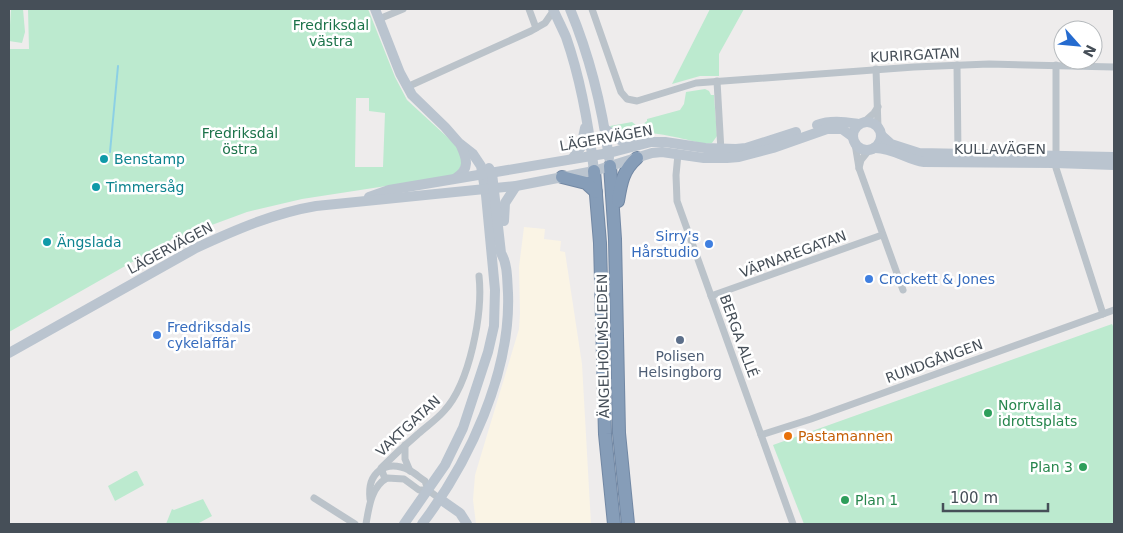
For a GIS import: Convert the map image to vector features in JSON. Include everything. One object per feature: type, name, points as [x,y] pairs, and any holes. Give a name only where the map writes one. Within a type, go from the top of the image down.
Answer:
[{"type":"highway","points":[[614,220],[622,179],[626,169],[637,158]]},
{"type":"highway","name":"ÄNGELHOLMSLEDEN","points":[[610,166],[614,220],[619,433],[628,524]]},
{"type":"highway","name":"ÄNGELHOLMSLEDEN","points":[[594,171],[601,285],[605,434],[614,524]]},
{"type":"highway","points":[[562,177],[586,183],[596,192]]},
{"type":"highway","points":[[622,478],[632,524]]},
{"type":"street","points":[[375,9],[407,87],[418,102],[445,127],[472,148],[487,173],[493,188],[502,252],[505,260],[508,318],[501,360],[486,408],[473,441],[456,474],[422,524]]},
{"type":"street","points":[[379,20],[403,9]]},
{"type":"street","points":[[529,9],[536,28]]},
{"type":"street","points":[[407,87],[536,28],[545,23],[553,9]]},
{"type":"street","points":[[553,9],[566,37],[586,117],[594,171]]},
{"type":"street","points":[[570,9],[593,76],[606,129],[610,166]]},
{"type":"street","name":"KURIRGATAN","points":[[592,9],[621,92],[632,101],[644,100],[696,83],[717,81],[958,65],[1053,65]]},
{"type":"street","points":[[958,65],[958,154]]},
{"type":"street","points":[[859,168],[861,160],[880,143],[876,69]]},
{"type":"street","points":[[1056,70],[1056,168],[1103,314]]},
{"type":"street","points":[[717,81],[721,154]]},
{"type":"street","points":[[878,106],[874,113],[854,129],[854,140],[859,168],[903,290]]},
{"type":"street","points":[[572,159],[581,147],[586,117]]},
{"type":"street","name":"LÄGERVÄGEN","points":[[9,353],[158,269],[221,237],[287,212],[316,206],[516,186],[594,171],[662,152],[704,158],[746,148],[826,122],[862,122]]},
{"type":"street","points":[[854,140],[864,150],[889,147],[880,131],[872,122],[862,122]]},
{"type":"street","points":[[445,127],[459,143],[473,154],[487,173]]},
{"type":"street","points":[[606,129],[620,140],[651,142]]},
{"type":"street","name":"LÄGERVÄGEN","points":[[357,202],[389,190],[608,153],[651,142],[665,142],[739,157],[773,148],[828,129],[842,130],[854,140]]},
{"type":"street","points":[[454,179],[460,176],[467,159],[459,143]]},
{"type":"street","name":"KULLAVÄGEN","points":[[889,147],[919,153],[1055,159],[1114,165]]},
{"type":"street","name":"KULLAVÄGEN","points":[[889,147],[916,162],[1114,157]]},
{"type":"street","name":"BERGA ALLÉ","points":[[678,154],[676,175],[677,201],[793,524]]},
{"type":"street","points":[[505,260],[507,256],[504,208],[507,198],[516,186]]},
{"type":"street","points":[[404,524],[448,460],[463,428],[492,339],[495,315],[489,220],[493,188]]},
{"type":"street","name":"VÄPNAREGATAN","points":[[711,296],[882,235]]},
{"type":"street","name":"VAKTGATAN","points":[[385,479],[382,468],[405,445],[438,418],[458,390],[468,360],[480,307],[479,276]]},
{"type":"street","name":"RUNDGÅNGEN","points":[[761,435],[811,419],[1114,310]]},
{"type":"street","points":[[405,445],[405,459],[410,471]]},
{"type":"street","points":[[392,457],[394,466],[404,479],[419,490],[428,490],[460,513],[467,524]]},
{"type":"street","points":[[366,524],[370,502],[370,485],[375,474],[382,468],[394,466],[410,471],[426,481],[428,490]]},
{"type":"street","points":[[370,502],[375,490],[385,479],[391,477],[404,479]]},
{"type":"street","points":[[314,498],[354,524]]},
{"type":"shaded area","points":[[524,227],[545,229],[544,239],[561,241],[560,251],[565,252],[582,364],[591,524],[476,524],[473,500],[475,475],[519,329],[519,267]]},
{"type":"green space","points":[[11,9],[23,9],[25,32],[22,43],[9,41]]},
{"type":"green space","points":[[28,9],[368,9],[395,77],[407,100],[457,146],[464,160],[457,173],[451,176],[302,199],[247,212],[171,240],[9,332],[9,49],[29,49]],"holes":[[[356,98],[369,98],[369,111],[385,113],[383,167],[355,167]]]},
{"type":"green space","points":[[710,9],[744,9],[719,54],[719,76],[700,76],[672,84]]},
{"type":"green space","points":[[705,89],[711,95],[714,95],[717,136],[712,143],[705,144],[665,135],[644,134],[642,125],[647,119],[680,110],[684,104],[686,92]]},
{"type":"green space","points":[[632,122],[637,126],[639,136],[622,137],[615,133],[610,126]]},
{"type":"green space","name":"Norrvalla idrottsplats","points":[[1112,324],[1114,328],[1114,524],[804,524],[773,445]]},
{"type":"green space","points":[[137,471],[144,485],[115,501],[108,486]]},
{"type":"green space","points":[[203,499],[212,516],[197,524],[166,524],[172,509],[174,510]]},
{"type":"waterway","points":[[110,152],[118,66]]},
{"type":"place","name":"Benstamp","points":[[104,159]]},
{"type":"place","name":"Timmersåg","points":[[96,187]]},
{"type":"place","name":"Ängslada","points":[[47,242]]},
{"type":"place","name":"Sirry's Hårstudio","points":[[709,244]]},
{"type":"place","name":"Crockett & Jones","points":[[869,279]]},
{"type":"place","name":"Fredriksdals cykelaffär","points":[[157,335]]},
{"type":"place","name":"Polisen Helsingborg","points":[[680,340]]},
{"type":"place","name":"Norrvalla idrottsplats","points":[[988,413]]},
{"type":"place","name":"Pastamannen","points":[[788,436]]},
{"type":"place","name":"Plan 3","points":[[1083,467]]},
{"type":"place","name":"Plan 1","points":[[845,500]]},
{"type":"park label","name":"Fredriksdal västra","points":[[331,33]]},
{"type":"park label","name":"Fredriksdal östra","points":[[240,142]]}]
